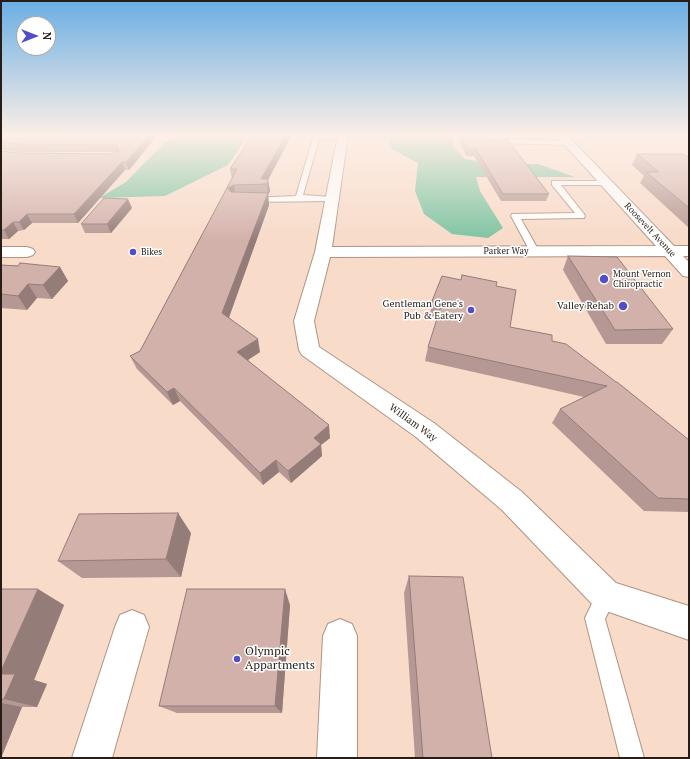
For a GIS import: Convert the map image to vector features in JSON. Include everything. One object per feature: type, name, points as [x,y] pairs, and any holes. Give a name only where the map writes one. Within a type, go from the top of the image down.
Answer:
[{"type":"street","name":"William Way","points":[[337,170],[323,252],[304,321],[309,350],[425,430],[512,500],[606,596],[689,623]]},
{"type":"street","name":"Roosevelt Avenue","points":[[594,170],[689,272]]},
{"type":"street","name":"Parker Way","points":[[323,252],[689,251]]},
{"type":"street","points":[[1,252],[27,252]]},
{"type":"street","points":[[92,758],[132,627]]},
{"type":"street","points":[[337,758],[340,636]]},
{"type":"lane","points":[[301,198],[299,195],[306,170]]},
{"type":"lane","points":[[534,251],[515,216],[581,216],[555,183],[606,183]]},
{"type":"lane","points":[[243,200],[285,200],[301,198],[332,199]]},
{"type":"lane","points":[[606,596],[595,618],[632,758]]},
{"type":"green space","points":[[137,170],[217,170],[165,196],[99,198],[126,182]]},
{"type":"green space","points":[[417,170],[556,170],[575,177],[476,177],[480,191],[503,228],[488,238],[452,234],[424,214],[415,191]]},
{"type":"building","points":[[1,170],[114,170],[74,214],[27,214],[19,222],[13,222],[4,230],[1,230]]},
{"type":"building","points":[[236,170],[266,170],[261,179],[268,179],[267,184],[234,185],[228,188],[231,192],[268,193],[222,313],[258,339],[237,352],[329,425],[314,438],[321,444],[288,471],[276,460],[260,473],[174,388],[167,392],[130,356],[140,351]]},
{"type":"building","points":[[489,170],[531,170],[549,194],[503,194]]},
{"type":"building","points":[[657,170],[689,170],[689,208],[646,172],[659,172]]},
{"type":"building","points":[[104,198],[128,199],[107,224],[81,224]]},
{"type":"building","points":[[568,256],[617,257],[673,329],[615,330]]},
{"type":"building","points":[[20,263],[60,267],[43,285],[28,284],[18,296],[1,294],[1,265],[18,266]]},
{"type":"building","points":[[462,275],[497,282],[496,286],[516,290],[510,327],[552,335],[552,341],[566,344],[617,382],[689,440],[689,499],[658,498],[560,409],[607,386],[428,347],[442,303],[432,301],[442,276],[461,280]]},
{"type":"building","points":[[178,513],[166,559],[58,561],[79,514]]},
{"type":"building","points":[[409,576],[463,577],[492,758],[423,758]]},
{"type":"building","points":[[1,589],[38,589],[1,671]]},
{"type":"building","name":"Olympic Appartments","points":[[187,589],[285,589],[275,706],[159,706]]},
{"type":"building","points":[[1,674],[15,674],[4,699],[1,699]]},
{"type":"place","name":"Bikes","points":[[133,252]]},
{"type":"place","name":"Mount Vernon Chiropractic","points":[[604,279]]},
{"type":"place","name":"Valley Rehab","points":[[623,306]]},
{"type":"place","name":"Gentleman Gene's Pub & Eatery","points":[[471,310]]},
{"type":"place","name":"Olympic Appartments","points":[[237,659]]}]
